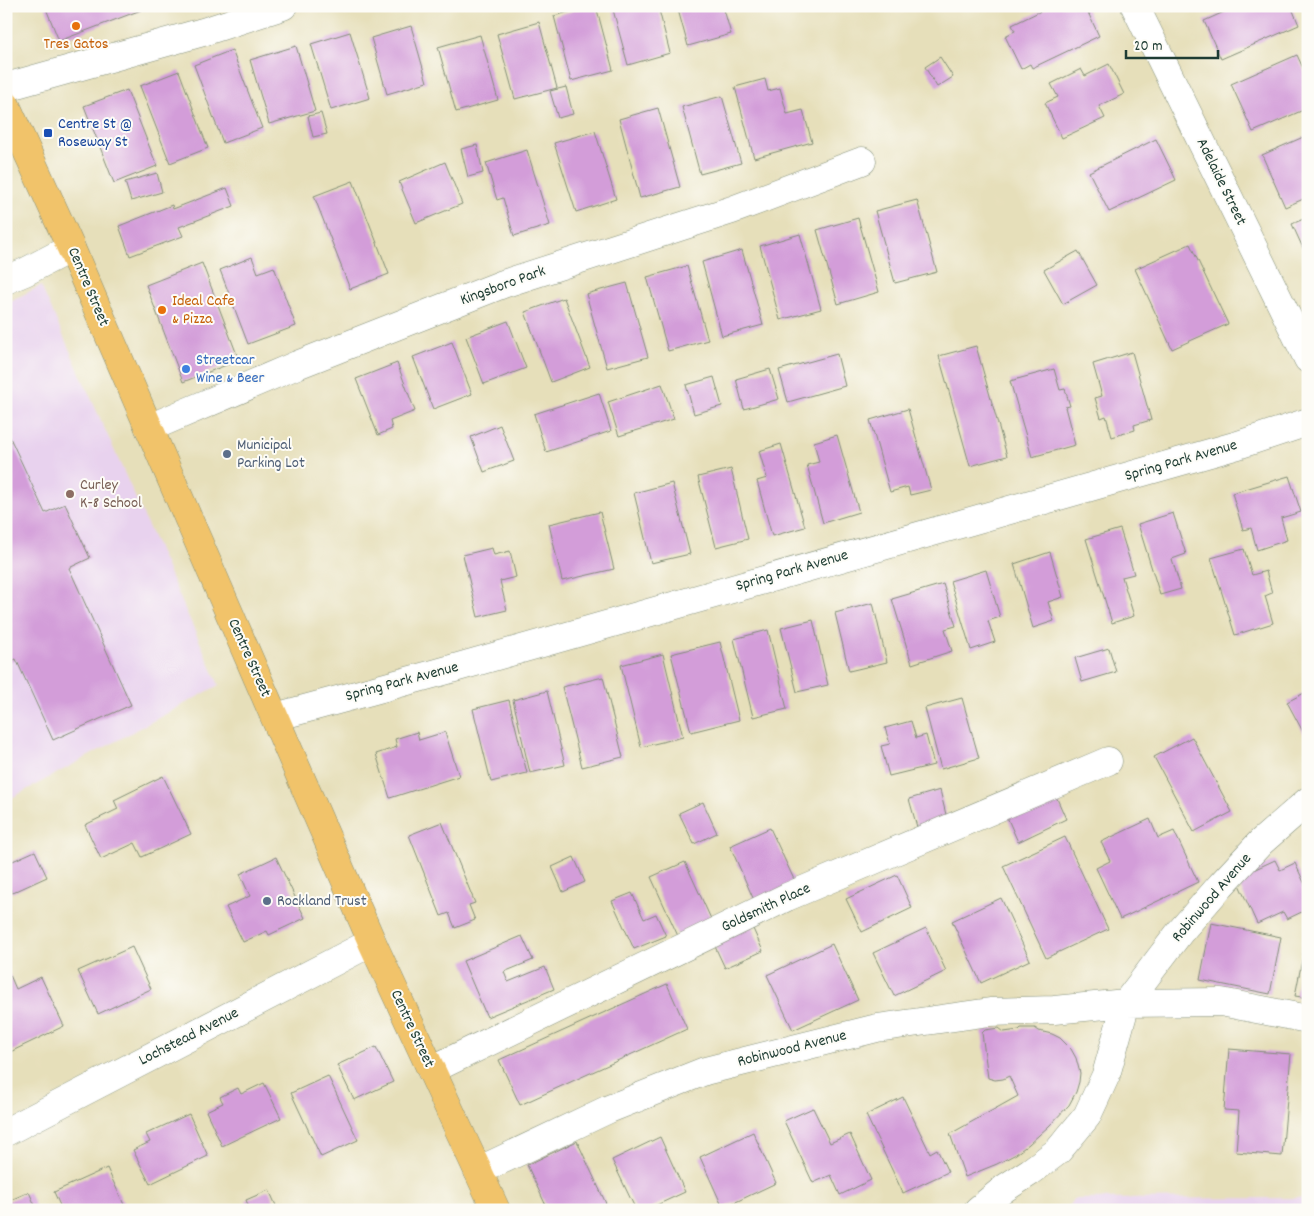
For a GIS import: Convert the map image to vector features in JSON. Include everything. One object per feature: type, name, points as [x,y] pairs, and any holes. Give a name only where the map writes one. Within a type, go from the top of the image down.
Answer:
[{"type":"main road","name":"Centre Street","points":[[6,104],[71,248],[372,942],[496,1210]]},
{"type":"street","points":[[6,87],[202,32],[283,6]]},
{"type":"street","name":"Adelaide Street","points":[[1135,6],[1308,359]]},
{"type":"street","name":"Kingsboro Park","points":[[149,428],[297,365],[502,284],[732,210],[862,161]]},
{"type":"street","points":[[6,280],[71,248]]},
{"type":"street","name":"Spring Park Avenue","points":[[274,717],[437,673],[1199,456],[1308,422]]},
{"type":"street","name":"Goldsmith Place","points":[[431,1070],[787,897],[1108,762]]},
{"type":"street","name":"Robinwood Avenue","points":[[978,1210],[1005,1188],[1058,1151],[1087,1116],[1106,1075],[1126,1003],[1180,932],[1221,885],[1261,842],[1308,801]]},
{"type":"street","name":"Lochstead Avenue","points":[[6,1132],[372,942]]},
{"type":"street","name":"Robinwood Avenue","points":[[478,1171],[609,1109],[705,1071],[877,1028],[990,1012],[1054,1010],[1126,1003],[1221,1002],[1308,1018]]},
{"type":"shaded area","name":"Curley K-8 School","points":[[41,286],[219,685],[6,801],[6,303]]},
{"type":"shaded area","points":[[1308,1198],[1308,1210],[1067,1210],[1073,1199]]},
{"type":"building","name":"Tres Gatos","points":[[45,6],[140,6],[141,10],[59,41]]},
{"type":"building","points":[[596,6],[613,70],[571,81],[554,16]]},
{"type":"building","points":[[612,6],[658,6],[670,53],[628,65]]},
{"type":"building","points":[[677,6],[723,6],[731,34],[688,46]]},
{"type":"building","points":[[1051,6],[1085,6],[1099,36],[1032,68],[1030,64],[1021,69],[1005,36],[1015,31],[1012,25]]},
{"type":"building","points":[[1237,6],[1291,6],[1299,25],[1221,59],[1204,21]]},
{"type":"building","points":[[539,22],[557,88],[515,99],[497,34]]},
{"type":"building","points":[[411,26],[427,82],[387,94],[371,38]]},
{"type":"building","points":[[350,32],[370,98],[331,110],[311,44]]},
{"type":"building","points":[[480,35],[498,100],[456,112],[438,47]]},
{"type":"building","points":[[296,46],[315,111],[269,124],[250,60]]},
{"type":"building","points":[[232,50],[262,128],[223,143],[194,65]]},
{"type":"building","points":[[1297,55],[1308,79],[1308,108],[1253,132],[1231,84]]},
{"type":"building","points":[[940,57],[953,77],[937,87],[925,67]]},
{"type":"building","points":[[1109,64],[1124,94],[1099,106],[1105,118],[1062,138],[1045,103],[1058,97],[1051,84],[1081,69],[1085,76]]},
{"type":"building","points":[[179,71],[208,148],[170,163],[140,86]]},
{"type":"building","points":[[765,79],[768,91],[780,88],[787,114],[803,110],[812,142],[754,158],[735,87]]},
{"type":"building","points":[[566,87],[573,114],[558,118],[550,91]]},
{"type":"building","points":[[127,90],[157,166],[114,183],[84,106]]},
{"type":"building","points":[[722,96],[741,163],[700,174],[682,107]]},
{"type":"building","points":[[658,108],[680,187],[640,198],[619,119]]},
{"type":"building","points":[[321,113],[327,134],[313,137],[308,116]]},
{"type":"building","points":[[595,131],[616,199],[576,212],[554,143]]},
{"type":"building","points":[[1308,135],[1308,197],[1285,207],[1262,155]]},
{"type":"building","points":[[1156,139],[1176,180],[1109,212],[1089,172]]},
{"type":"building","points":[[477,145],[483,173],[468,177],[461,149]]},
{"type":"building","points":[[527,150],[550,225],[514,236],[503,198],[497,200],[486,163]]},
{"type":"building","points":[[445,162],[462,204],[416,223],[399,182]]},
{"type":"building","points":[[157,173],[162,192],[131,201],[125,182]]},
{"type":"building","points":[[353,181],[389,274],[350,289],[314,196]]},
{"type":"building","points":[[227,188],[234,206],[179,227],[183,236],[130,256],[119,226],[172,205],[173,209]]},
{"type":"building","points":[[917,200],[937,272],[895,283],[875,211]]},
{"type":"building","points":[[1308,217],[1308,259],[1292,224]]},
{"type":"building","points":[[858,218],[879,292],[838,304],[817,230]]},
{"type":"building","points":[[800,234],[821,309],[780,320],[760,246]]},
{"type":"building","points":[[1190,244],[1228,324],[1172,349],[1135,269]]},
{"type":"building","points":[[742,250],[763,325],[722,336],[702,262]]},
{"type":"building","points":[[1078,251],[1097,285],[1063,304],[1044,270]]},
{"type":"building","points":[[252,257],[258,273],[274,267],[296,326],[248,344],[220,270]]},
{"type":"building","points":[[202,263],[239,360],[183,382],[146,285]]},
{"type":"building","points":[[687,266],[708,340],[668,351],[647,277]]},
{"type":"building","points":[[627,283],[648,357],[607,368],[586,294]]},
{"type":"building","points":[[564,298],[590,367],[551,382],[525,312]]},
{"type":"building","points":[[508,321],[526,368],[484,384],[466,337]]},
{"type":"building","points":[[452,342],[472,394],[433,409],[413,357]]},
{"type":"building","points":[[976,346],[1007,456],[970,466],[939,356]]},
{"type":"building","points":[[1132,352],[1151,420],[1134,425],[1135,430],[1112,437],[1106,416],[1101,418],[1095,398],[1102,396],[1093,364]]},
{"type":"building","points":[[837,354],[845,386],[788,402],[779,370]]},
{"type":"building","points":[[397,363],[415,411],[390,421],[392,429],[378,435],[356,379]]},
{"type":"building","points":[[770,369],[779,399],[744,409],[736,379]]},
{"type":"building","points":[[1054,369],[1060,390],[1065,389],[1070,406],[1065,407],[1075,445],[1032,457],[1010,381]]},
{"type":"building","points":[[714,377],[722,406],[694,414],[686,385]]},
{"type":"building","points":[[662,384],[674,419],[619,436],[608,402]]},
{"type":"building","points":[[599,393],[611,431],[546,452],[534,414]]},
{"type":"building","points":[[908,409],[931,490],[910,495],[908,487],[890,492],[870,420]]},
{"type":"building","points":[[500,425],[514,461],[484,472],[471,437]]},
{"type":"building","points":[[6,429],[45,513],[65,504],[90,558],[69,568],[131,705],[53,740],[16,659],[6,663]]},
{"type":"building","points":[[837,435],[859,512],[823,523],[807,465],[819,462],[814,442]]},
{"type":"building","points":[[781,444],[805,527],[772,536],[757,481],[767,478],[759,451]]},
{"type":"building","points":[[731,469],[748,539],[716,547],[698,477]]},
{"type":"building","points":[[1289,476],[1301,512],[1281,518],[1287,540],[1257,550],[1251,528],[1243,530],[1232,493]]},
{"type":"building","points":[[672,483],[690,554],[651,563],[634,493]]},
{"type":"building","points":[[600,512],[614,569],[562,581],[549,524]]},
{"type":"building","points":[[1173,513],[1186,554],[1172,559],[1181,589],[1160,595],[1138,524]]},
{"type":"building","points":[[1120,529],[1134,574],[1122,577],[1134,616],[1112,623],[1086,539]]},
{"type":"building","points":[[492,548],[494,555],[510,551],[516,577],[500,581],[507,610],[478,617],[463,555]]},
{"type":"building","points":[[1244,549],[1252,575],[1266,571],[1272,593],[1265,596],[1273,623],[1235,635],[1211,558]]},
{"type":"building","points":[[1050,552],[1063,597],[1048,602],[1054,621],[1033,628],[1014,564]]},
{"type":"building","points":[[986,570],[1000,617],[988,621],[995,642],[971,650],[950,581]]},
{"type":"building","points":[[943,584],[956,626],[945,629],[952,651],[912,664],[892,599]]},
{"type":"building","points":[[873,603],[887,662],[849,671],[835,613]]},
{"type":"building","points":[[813,620],[828,685],[797,692],[781,628]]},
{"type":"building","points":[[768,630],[787,709],[753,717],[734,639]]},
{"type":"building","points":[[720,642],[739,720],[691,732],[671,654]]},
{"type":"building","points":[[1109,648],[1116,672],[1082,682],[1075,658]]},
{"type":"building","points":[[663,654],[683,737],[641,747],[621,665]]},
{"type":"building","points":[[603,677],[623,757],[582,767],[562,687]]},
{"type":"building","points":[[547,691],[565,765],[530,773],[513,700]]},
{"type":"building","points":[[1308,691],[1308,741],[1287,702]]},
{"type":"building","points":[[962,698],[979,758],[941,769],[925,708]]},
{"type":"building","points":[[509,700],[527,773],[491,782],[473,709]]},
{"type":"building","points":[[911,721],[916,738],[926,735],[934,765],[889,776],[881,746],[890,744],[885,728]]},
{"type":"building","points":[[417,732],[419,740],[445,732],[459,776],[390,798],[376,754],[397,747],[395,739]]},
{"type":"building","points":[[1192,737],[1232,812],[1194,832],[1154,757]]},
{"type":"building","points":[[163,776],[191,834],[142,857],[135,843],[101,859],[85,825],[118,809],[114,800]]},
{"type":"building","points":[[940,790],[949,827],[919,834],[909,799]]},
{"type":"building","points":[[1055,794],[1066,819],[1018,842],[1007,817]]},
{"type":"building","points":[[703,802],[717,833],[694,844],[679,813]]},
{"type":"building","points":[[1150,819],[1158,838],[1174,831],[1198,882],[1120,919],[1096,868],[1110,861],[1101,842]]},
{"type":"building","points":[[442,822],[475,903],[469,905],[475,920],[455,928],[449,913],[441,916],[409,835]]},
{"type":"building","points":[[770,828],[798,888],[757,907],[730,846]]},
{"type":"building","points":[[1065,837],[1108,929],[1046,958],[1003,866]]},
{"type":"building","points":[[35,851],[47,877],[12,893],[6,881],[6,864]]},
{"type":"building","name":"Rockland Trust","points":[[276,857],[305,918],[269,935],[267,931],[243,942],[226,907],[250,896],[240,874]]},
{"type":"building","points":[[574,857],[585,882],[563,892],[552,867]]},
{"type":"building","points":[[1275,860],[1280,870],[1295,863],[1308,891],[1308,909],[1287,919],[1283,912],[1257,924],[1236,878]]},
{"type":"building","points":[[685,862],[712,921],[678,936],[651,877]]},
{"type":"building","points":[[897,875],[912,908],[862,932],[846,899]]},
{"type":"building","points":[[632,893],[644,919],[656,914],[666,936],[634,949],[612,901]]},
{"type":"building","points":[[1001,898],[1030,960],[981,983],[952,921]]},
{"type":"building","points":[[749,920],[763,951],[725,968],[711,938]]},
{"type":"building","points":[[1211,923],[1281,937],[1270,994],[1200,980]]},
{"type":"building","points":[[926,928],[946,971],[894,996],[873,953]]},
{"type":"building","points":[[1308,935],[1308,998],[1295,996]]},
{"type":"building","points":[[522,936],[533,960],[504,972],[508,982],[545,967],[554,989],[487,1017],[463,961]]},
{"type":"building","points":[[832,944],[858,1000],[793,1030],[767,975]]},
{"type":"building","points":[[132,947],[151,989],[98,1014],[78,971]]},
{"type":"building","points":[[10,975],[16,989],[41,977],[64,1026],[6,1054],[6,976]]},
{"type":"building","points":[[667,984],[687,1029],[520,1105],[499,1060]]},
{"type":"building","points":[[999,1028],[1004,1032],[1021,1028],[1035,1028],[1060,1038],[1071,1049],[1076,1058],[1080,1073],[1079,1082],[1069,1105],[1029,1144],[1016,1154],[997,1164],[965,1177],[950,1134],[1018,1096],[1009,1076],[995,1080],[988,1078],[982,1033],[985,1030]]},
{"type":"building","points":[[376,1047],[393,1082],[354,1100],[337,1065]]},
{"type":"building","points":[[1229,1049],[1291,1054],[1282,1156],[1236,1152],[1239,1111],[1224,1110]]},
{"type":"building","points":[[328,1076],[358,1140],[321,1157],[291,1093]]},
{"type":"building","points":[[264,1083],[281,1118],[222,1146],[206,1111],[223,1103],[220,1097],[238,1088],[241,1094]]},
{"type":"building","points":[[903,1097],[930,1153],[937,1149],[948,1172],[903,1193],[866,1115]]},
{"type":"building","points":[[813,1108],[830,1143],[850,1134],[871,1180],[840,1195],[831,1175],[813,1183],[784,1121]]},
{"type":"building","points":[[189,1114],[208,1156],[150,1184],[133,1150],[150,1142],[146,1134]]},
{"type":"building","points":[[753,1132],[776,1183],[723,1208],[700,1157]]},
{"type":"building","points":[[660,1137],[685,1192],[646,1210],[636,1210],[612,1160]]},
{"type":"building","points":[[577,1141],[609,1210],[548,1210],[527,1165]]},
{"type":"building","points":[[107,1168],[126,1209],[62,1210],[54,1192]]},
{"type":"building","points":[[269,1190],[278,1210],[250,1210],[246,1200]]},
{"type":"building","points":[[29,1192],[37,1210],[6,1210],[6,1202]]},
{"type":"place","name":"Tres Gatos","points":[[76,26]]},
{"type":"place","name":"Centre St @ Roseway St","points":[[48,133]]},
{"type":"place","name":"Ideal Cafe & Pizza","points":[[162,310]]},
{"type":"place","name":"Streetcar Wine & Beer","points":[[186,369]]},
{"type":"place","name":"Municipal Parking Lot","points":[[227,454]]},
{"type":"place","name":"Curley K-8 School","points":[[70,494]]},
{"type":"place","name":"Rockland Trust","points":[[267,901]]}]
